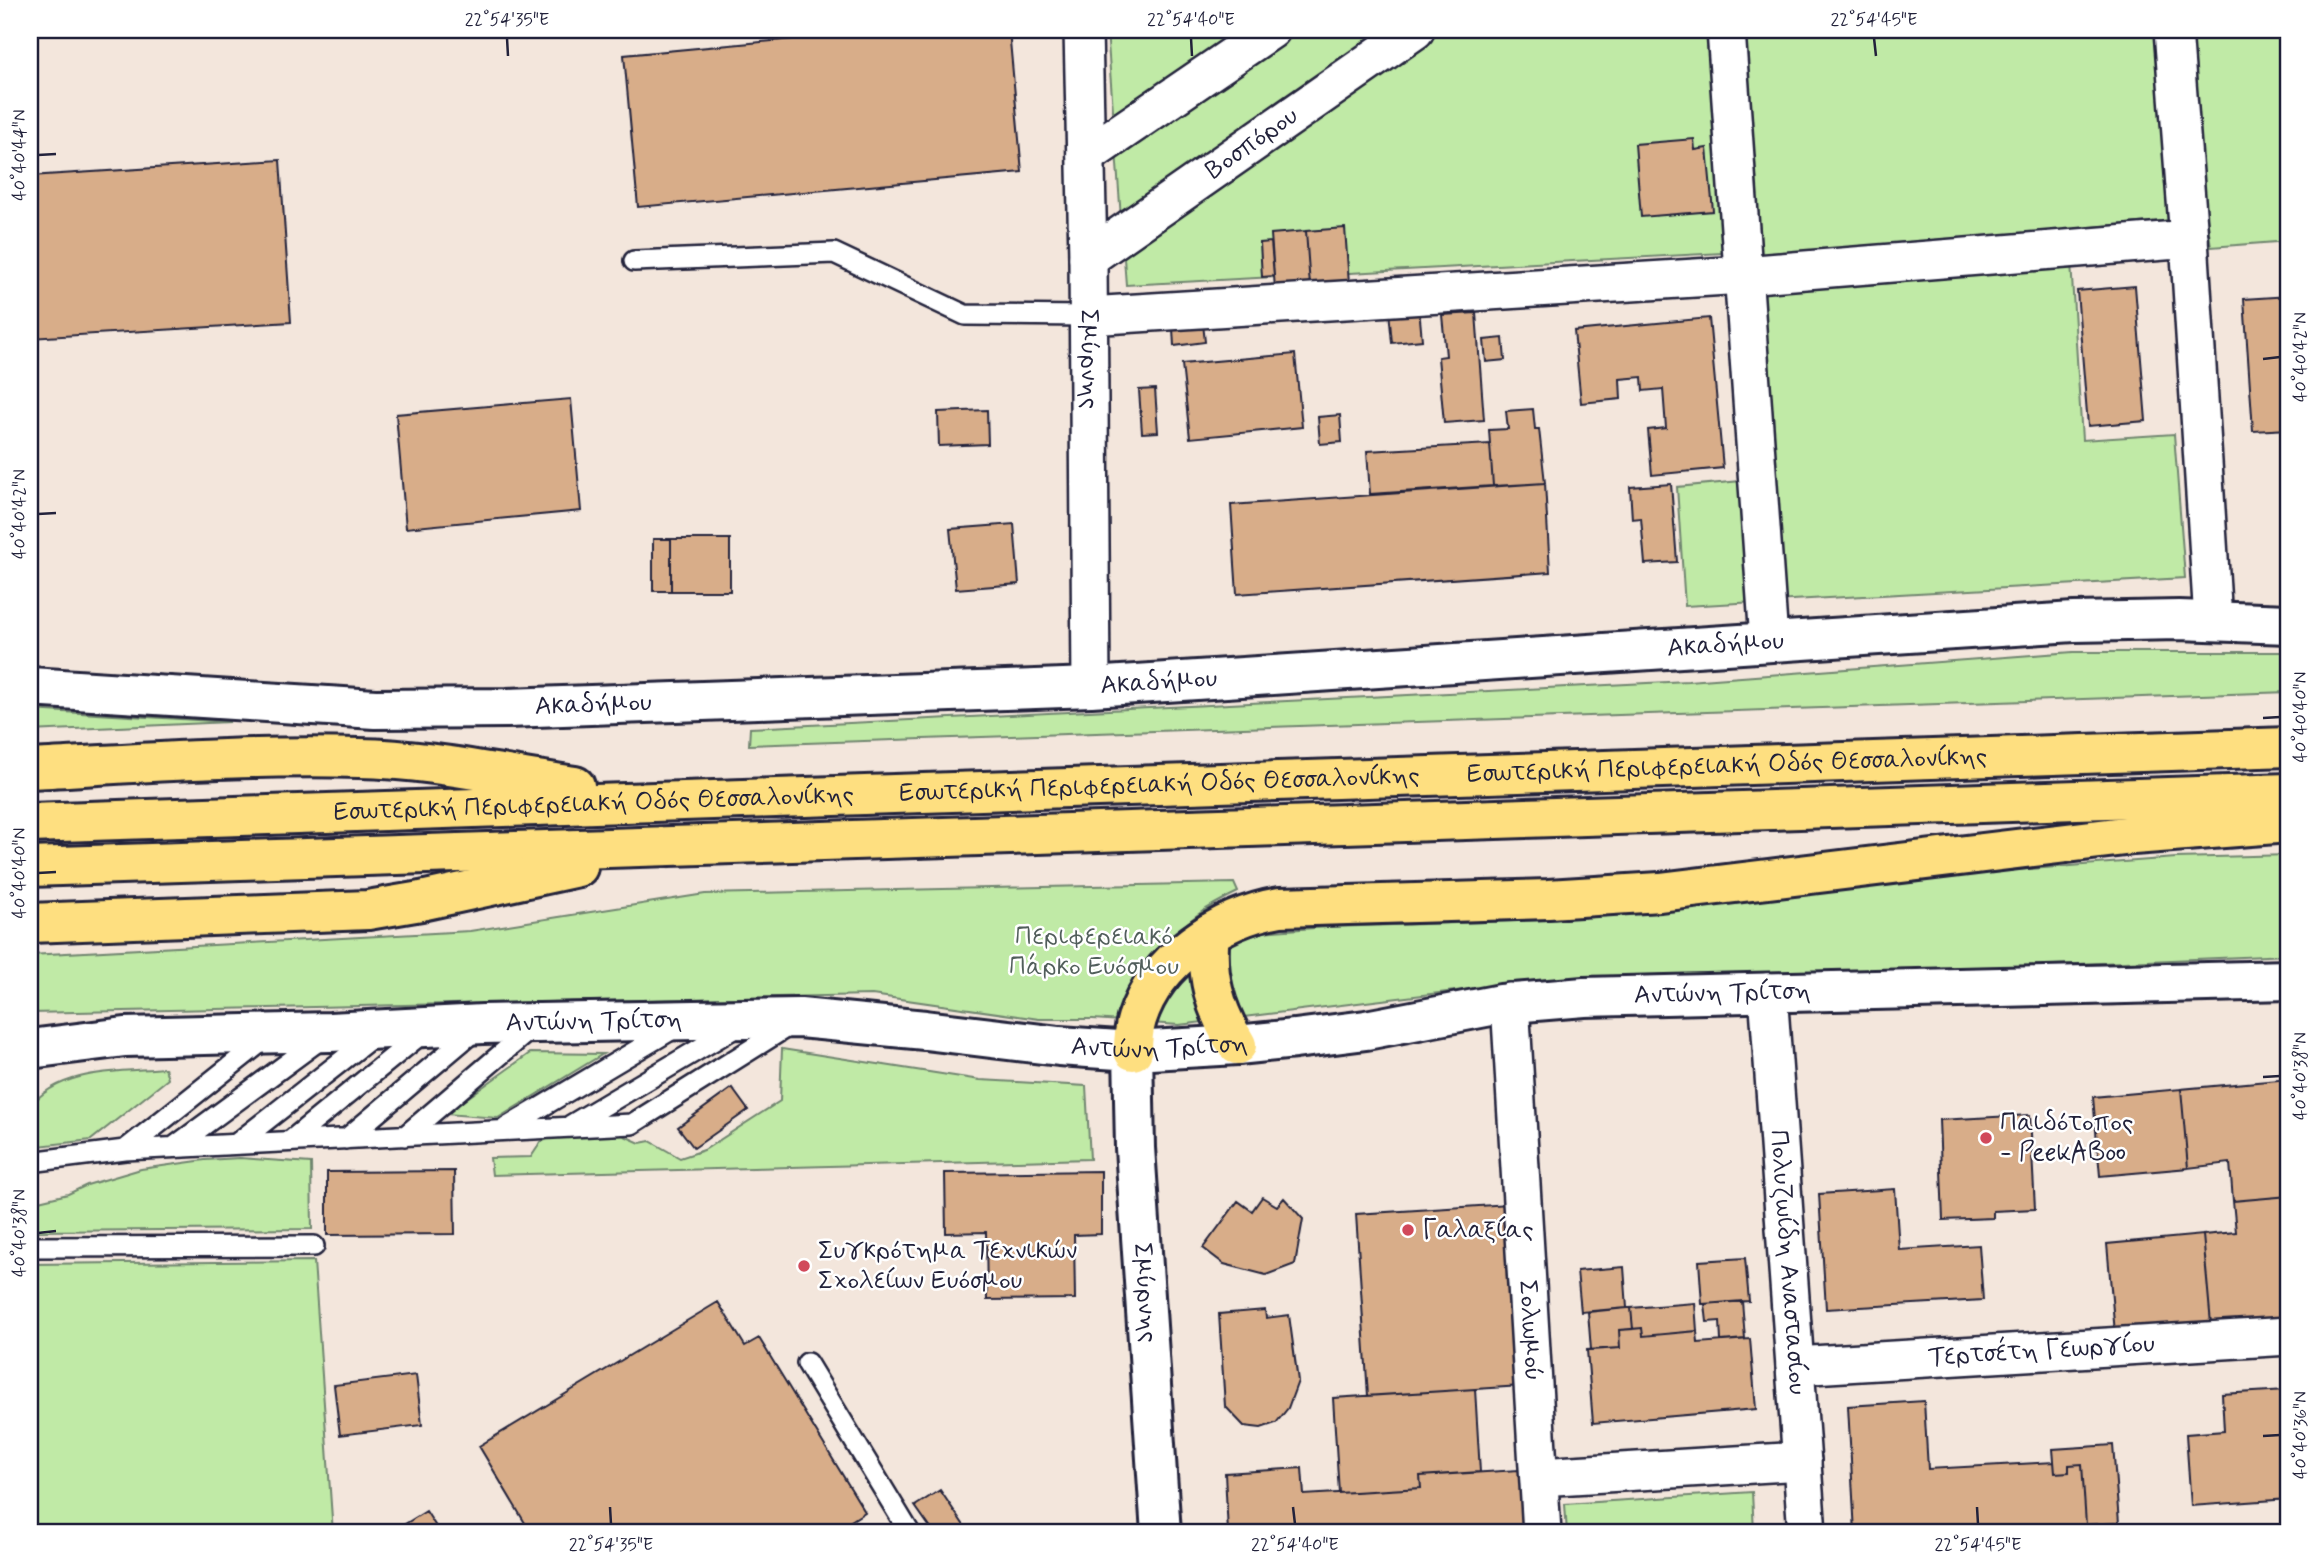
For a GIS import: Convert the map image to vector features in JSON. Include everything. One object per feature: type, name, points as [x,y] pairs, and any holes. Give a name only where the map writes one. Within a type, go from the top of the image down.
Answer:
[{"type":"highway","name":"Εσωτερική Περιφερειακή Οδός Θεσσαλονίκης","points":[[30,823],[2289,747]]},
{"type":"highway","points":[[30,769],[214,758],[360,758],[403,761],[670,801]]},
{"type":"highway","name":"Εσωτερική Περιφερειακή Οδός Θεσσαλονίκης","points":[[30,867],[2289,793]]},
{"type":"highway","points":[[1133,1051],[1136,1020],[1150,990],[1162,974],[1210,933],[1242,916],[1280,907],[1548,899],[1660,892],[2109,837],[2289,823]]},
{"type":"highway","points":[[30,923],[368,910],[673,846]]},
{"type":"highway","points":[[1210,933],[1210,982],[1219,1014],[1237,1045]]},
{"type":"street","name":"Σμύρνης","points":[[1083,30],[1088,258],[1091,687]]},
{"type":"street","points":[[1086,156],[1271,30]]},
{"type":"street","name":"Βοσπόρου","points":[[1088,258],[1415,30]]},
{"type":"street","points":[[1726,30],[1769,641]]},
{"type":"street","points":[[2173,30],[2213,621]]},
{"type":"street","points":[[1088,316],[1743,275],[2189,239]]},
{"type":"street","name":"Ακαδήμου","points":[[30,688],[387,709],[507,708],[1091,687],[2074,622],[2213,621],[2289,624]]},
{"type":"street","name":"Αντώνη Τρίτση","points":[[30,1049],[125,1037],[331,1032],[482,1024],[800,1018],[1059,1046],[1133,1051],[1237,1045],[1366,1030],[1510,1002],[1584,997],[2289,980]]},
{"type":"street","name":"Πολυζωίδη Αναστασίου","points":[[1768,992],[1807,1533]]},
{"type":"street","name":"Σολωμού","points":[[1510,1002],[1542,1533]]},
{"type":"street","name":"Σμύρνης","points":[[1133,1051],[1135,1148],[1161,1533]]},
{"type":"street","name":"Τερτσέτη Γεωργίου","points":[[1795,1366],[2289,1336]]},
{"type":"street","points":[[1539,1478],[1802,1461]]},
{"type":"lane","points":[[634,261],[834,253],[965,314],[1088,316]]},
{"type":"lane","points":[[30,1163],[125,1150],[632,1124],[800,1018]]},
{"type":"lane","points":[[568,1127],[750,1019]]},
{"type":"lane","points":[[502,1130],[685,1021]]},
{"type":"lane","points":[[405,1136],[538,1023]]},
{"type":"lane","points":[[346,1139],[482,1024]]},
{"type":"lane","points":[[290,1141],[432,1026]]},
{"type":"lane","points":[[236,1144],[382,1029]]},
{"type":"lane","points":[[174,1147],[331,1032]]},
{"type":"lane","points":[[125,1150],[272,1033]]},
{"type":"lane","points":[[30,1248],[314,1246]]},
{"type":"lane","points":[[807,1363],[910,1533]]},
{"type":"green space","points":[[1107,30],[2289,30],[2289,241],[2211,247],[2207,217],[2069,229],[2082,440],[2174,434],[2185,578],[1685,606],[1677,487],[1773,478],[1760,251],[1126,285]]},
{"type":"green space","points":[[2073,652],[2289,652],[2289,692],[749,745],[750,728],[1688,681]]},
{"type":"green space","points":[[30,710],[230,722],[30,731]]},
{"type":"green space","name":"Περιφερειακό Πάρκο Ευόσμου","points":[[2289,855],[2289,955],[1504,985],[1179,1025],[1093,1019],[1039,1019],[872,995],[30,1013],[30,955],[470,931],[705,894],[1234,883],[1238,892],[1196,916],[1162,950],[1233,941],[1259,932],[1329,927],[1550,920],[1789,887],[2176,858]]},
{"type":"green space","points":[[782,1049],[980,1080],[1086,1086],[1090,1159],[492,1175],[490,1158],[531,1157],[541,1142],[557,1134],[616,1132],[640,1143],[650,1141],[680,1158],[704,1150],[780,1101]]},
{"type":"green space","points":[[530,1053],[603,1054],[498,1118],[445,1114]]},
{"type":"green space","points":[[165,1068],[168,1079],[91,1140],[30,1147],[30,1107],[42,1094],[57,1085],[92,1074]]},
{"type":"green space","points":[[240,1158],[311,1163],[312,1229],[30,1231],[30,1203],[68,1194],[87,1185],[141,1169]]},
{"type":"green space","points":[[314,1261],[333,1533],[30,1533],[30,1264]]},
{"type":"green space","points":[[1752,1492],[1754,1532],[1567,1533],[1565,1504]]},
{"type":"building","points":[[823,30],[869,30],[870,37],[952,30],[1009,30],[1022,172],[638,207],[624,55],[824,36]]},
{"type":"building","points":[[1694,139],[1695,150],[1707,148],[1713,211],[1641,217],[1635,144]]},
{"type":"building","points":[[280,160],[291,322],[30,338],[30,176]]},
{"type":"building","points":[[1345,228],[1350,297],[1311,300],[1306,231]]},
{"type":"building","points":[[1306,231],[1311,300],[1276,303],[1271,234]]},
{"type":"building","points":[[1271,242],[1274,276],[1262,277],[1260,243]]},
{"type":"building","points":[[2135,286],[2146,421],[2088,426],[2077,291]]},
{"type":"building","points":[[2289,296],[2289,429],[2253,431],[2244,299]]},
{"type":"building","points":[[1419,308],[1422,340],[1392,343],[1389,311]]},
{"type":"building","points":[[1476,313],[1484,420],[1444,423],[1438,357],[1446,356],[1442,315]]},
{"type":"building","points":[[1709,318],[1723,468],[1652,475],[1648,430],[1666,428],[1663,389],[1643,391],[1642,377],[1620,379],[1621,399],[1581,403],[1574,331]]},
{"type":"building","points":[[1203,324],[1205,342],[1174,346],[1173,328]]},
{"type":"building","points":[[1503,338],[1505,360],[1486,362],[1484,340]]},
{"type":"building","points":[[1295,354],[1302,427],[1190,438],[1182,364]]},
{"type":"building","points":[[1155,389],[1158,432],[1142,433],[1139,390]]},
{"type":"building","points":[[571,399],[581,511],[406,528],[396,414]]},
{"type":"building","points":[[1533,409],[1535,429],[1539,429],[1545,483],[1493,486],[1489,430],[1508,429],[1506,411]]},
{"type":"building","points":[[987,410],[988,444],[939,446],[938,412]]},
{"type":"building","points":[[1340,415],[1342,442],[1320,444],[1318,417]]},
{"type":"building","points":[[1490,444],[1493,486],[1370,494],[1367,451]]},
{"type":"building","points":[[1545,483],[1550,572],[1237,594],[1231,505]]},
{"type":"building","points":[[1671,484],[1677,562],[1645,564],[1641,518],[1632,519],[1630,487]]},
{"type":"building","points":[[1014,524],[1019,584],[956,589],[950,529]]},
{"type":"building","points":[[653,539],[671,539],[671,591],[653,591]]},
{"type":"building","points":[[671,539],[730,539],[730,591],[671,591]]},
{"type":"building","points":[[2289,1079],[2289,1196],[2233,1201],[2230,1163],[2188,1168],[2181,1089]]},
{"type":"building","points":[[732,1088],[748,1110],[694,1148],[678,1127]]},
{"type":"building","points":[[2181,1089],[2188,1168],[2100,1176],[2093,1097]]},
{"type":"building","points":[[2030,1115],[2035,1209],[1993,1211],[1993,1218],[1943,1220],[1939,1120]]},
{"type":"building","points":[[454,1171],[455,1234],[327,1235],[327,1172]]},
{"type":"building","points":[[1101,1171],[1101,1234],[1074,1235],[1075,1299],[987,1300],[986,1232],[946,1233],[945,1173]]},
{"type":"building","points":[[1895,1189],[1899,1250],[1979,1245],[1983,1300],[1826,1309],[1819,1194]]},
{"type":"building","points":[[2289,1196],[2289,1318],[2211,1324],[2203,1235],[2236,1232],[2233,1201]]},
{"type":"building","points":[[1262,1197],[1277,1206],[1284,1198],[1303,1219],[1295,1264],[1266,1275],[1224,1264],[1203,1248],[1238,1201],[1252,1211]]},
{"type":"building","points":[[1509,1204],[1521,1386],[1368,1396],[1356,1214]]},
{"type":"building","points":[[2203,1235],[2211,1324],[2115,1333],[2107,1244]]},
{"type":"building","points":[[1745,1258],[1749,1301],[1702,1304],[1699,1261]]},
{"type":"building","points":[[1624,1267],[1627,1308],[1581,1312],[1577,1271]]},
{"type":"building","points":[[1742,1301],[1745,1339],[1721,1341],[1720,1321],[1707,1322],[1705,1304]]},
{"type":"building","points":[[718,1302],[745,1346],[759,1338],[865,1512],[832,1533],[531,1533],[479,1446]]},
{"type":"building","points":[[1695,1303],[1697,1331],[1643,1336],[1642,1328],[1633,1329],[1631,1308]]},
{"type":"building","points":[[1631,1308],[1633,1329],[1619,1330],[1620,1348],[1591,1350],[1588,1312]]},
{"type":"building","points":[[1265,1310],[1266,1318],[1289,1315],[1298,1381],[1288,1408],[1276,1423],[1261,1428],[1244,1426],[1225,1406],[1219,1314]]},
{"type":"building","points":[[1642,1328],[1643,1336],[1697,1331],[1698,1343],[1750,1339],[1756,1409],[1593,1423],[1587,1350],[1620,1348],[1619,1330]]},
{"type":"building","points":[[416,1375],[422,1425],[340,1435],[334,1385]]},
{"type":"building","points":[[1475,1389],[1480,1472],[1420,1476],[1421,1488],[1339,1493],[1333,1398]]},
{"type":"building","points":[[2286,1390],[2289,1499],[2191,1506],[2186,1434],[2224,1431],[2222,1394]]},
{"type":"building","points":[[1924,1401],[1928,1469],[2054,1462],[2055,1473],[2069,1472],[2069,1465],[2082,1464],[2086,1525],[1955,1533],[1855,1533],[1848,1406]]},
{"type":"building","points":[[2113,1445],[2119,1523],[2086,1525],[2082,1464],[2069,1465],[2069,1472],[2055,1473],[2053,1449]]},
{"type":"building","points":[[1302,1468],[1304,1495],[1421,1488],[1420,1476],[1519,1470],[1523,1533],[1228,1533],[1225,1473]]},
{"type":"building","points":[[940,1490],[969,1533],[934,1533],[915,1506]]},
{"type":"building","points":[[426,1511],[440,1533],[411,1533],[405,1524]]},
{"type":"place","name":"Παιδότοπος - PeekABoo","points":[[1986,1138]]},
{"type":"place","name":"Γαλαξίας","points":[[1408,1230]]},
{"type":"place","name":"Συγκρότημα Τεχνικών Σχολείων Ευόσμου","points":[[804,1266]]}]
